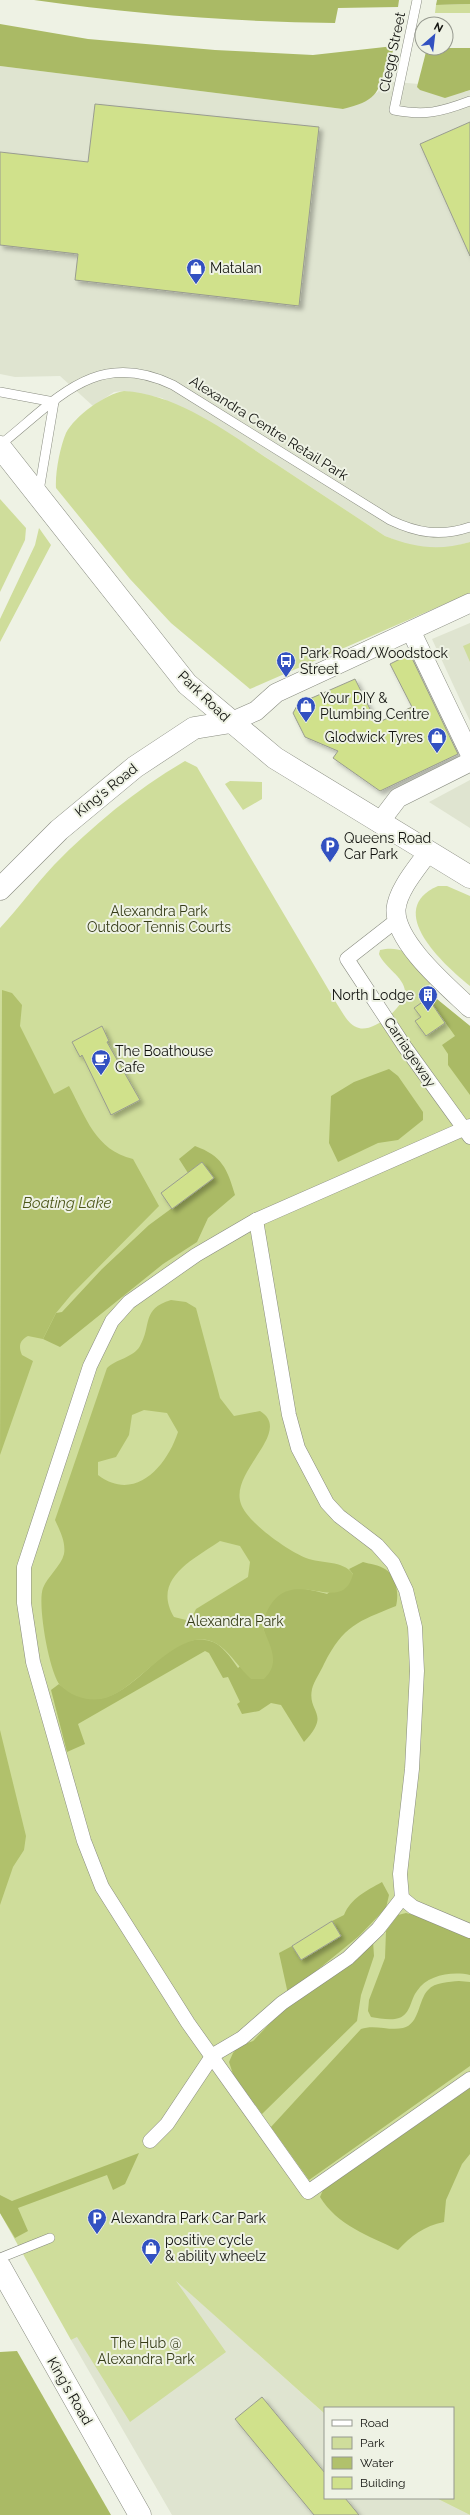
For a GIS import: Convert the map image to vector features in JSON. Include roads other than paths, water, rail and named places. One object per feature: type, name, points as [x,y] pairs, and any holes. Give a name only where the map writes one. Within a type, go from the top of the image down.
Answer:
[{"type":"street","name":"Park Road","points":[[0,446],[187,684],[275,758],[379,823],[429,851],[470,877]]},
{"type":"street","points":[[231,722],[256,711],[276,693],[470,603]]},
{"type":"street","points":[[411,631],[470,754]]},
{"type":"street","name":"King's Road","points":[[0,889],[59,830],[135,767],[194,728],[231,722]]},
{"type":"street","points":[[379,823],[398,798],[470,762]]},
{"type":"street","points":[[429,851],[400,894],[396,908],[397,920],[404,937],[436,975],[470,1008]]},
{"type":"street","name":"Carriageway","points":[[397,920],[347,959],[405,1047],[468,1130]]},
{"type":"street","points":[[468,1130],[256,1220],[196,1255],[129,1302],[112,1321],[90,1366],[24,1567],[24,1603],[33,1662],[67,1784],[91,1860],[102,1887],[148,1962],[213,2056],[244,2104],[280,2151],[308,2192],[470,2078]]},
{"type":"street","points":[[150,2140],[167,2124],[213,2056],[242,2038],[282,2003],[348,1958],[378,1929],[402,1898],[400,1874],[412,1770],[417,1670],[415,1627],[406,1590],[393,1563],[377,1545],[339,1516],[327,1503],[314,1482],[298,1448],[289,1415],[256,1220]]},
{"type":"street","points":[[402,1898],[413,1907],[470,1931]]},
{"type":"street","name":"King's Road","points":[[0,2267],[140,2515]]},
{"type":"lane","name":"Clegg Street","points":[[417,0],[394,110],[421,114],[441,112],[470,101]]},
{"type":"lane","name":"Alexandra Centre Retail Park","points":[[0,446],[54,402],[89,377],[121,371],[142,373],[173,385],[384,516],[411,530],[424,533],[447,533],[470,527]]},
{"type":"lane","points":[[0,392],[54,402],[38,496]]},
{"type":"lane","points":[[0,2258],[50,2238]]},
{"type":"water","name":"Boating Lake","points":[[2,990],[12,993],[22,1005],[20,1026],[54,1094],[69,1086],[93,1131],[109,1148],[120,1155],[133,1159],[159,1206],[71,1295],[56,1313],[43,1339],[28,1336],[23,1339],[20,1344],[22,1355],[33,1361],[0,1455]]},
{"type":"water","points":[[171,1300],[186,1302],[196,1308],[220,1398],[234,1416],[260,1411],[268,1420],[270,1430],[266,1441],[244,1478],[240,1491],[241,1504],[245,1511],[259,1527],[289,1549],[312,1560],[344,1566],[353,1574],[347,1587],[337,1592],[297,1589],[283,1593],[271,1604],[262,1625],[270,1646],[273,1660],[269,1673],[264,1679],[251,1679],[220,1646],[205,1640],[190,1641],[159,1660],[129,1685],[115,1694],[101,1699],[89,1699],[74,1695],[60,1685],[56,1678],[48,1653],[43,1622],[43,1588],[60,1563],[64,1554],[62,1537],[55,1520],[107,1368],[137,1350],[144,1338],[151,1313],[155,1308]],"holes":[[[144,1410],[167,1413],[178,1432],[173,1445],[158,1468],[148,1477],[137,1483],[125,1485],[112,1483],[98,1475],[98,1462],[116,1457],[129,1435],[132,1415]],[[220,1541],[240,1546],[250,1562],[248,1577],[196,1609],[190,1621],[174,1617],[168,1604],[168,1592],[172,1581],[188,1563]]]},
{"type":"water","points":[[0,1730],[26,1836],[24,1850],[13,1867],[0,1905]]},
{"type":"place","name":"Matalan","points":[[196,285]]},
{"type":"place","name":"Park Road/Woodstock Street","points":[[286,678]]},
{"type":"place","name":"Your DIY & Plumbing Centre","points":[[306,723]]},
{"type":"place","name":"Glodwick Tyres","points":[[437,754]]},
{"type":"place","name":"Queens Road Car Park","points":[[330,863]]},
{"type":"place","name":"North Lodge","points":[[428,1012]]},
{"type":"place","name":"The Boathouse Cafe","points":[[101,1076]]},
{"type":"place","name":"Alexandra Park Car Park","points":[[97,2235]]},
{"type":"place","name":"positive cycle & ability wheelz","points":[[151,2265]]},
{"type":"park label","name":"Alexandra Park Outdoor Tennis Courts","points":[[159,920]]},
{"type":"park label","name":"Alexandra Park","points":[[235,1621]]},
{"type":"park label","name":"The Hub @ Alexandra Park","points":[[146,2352]]}]
